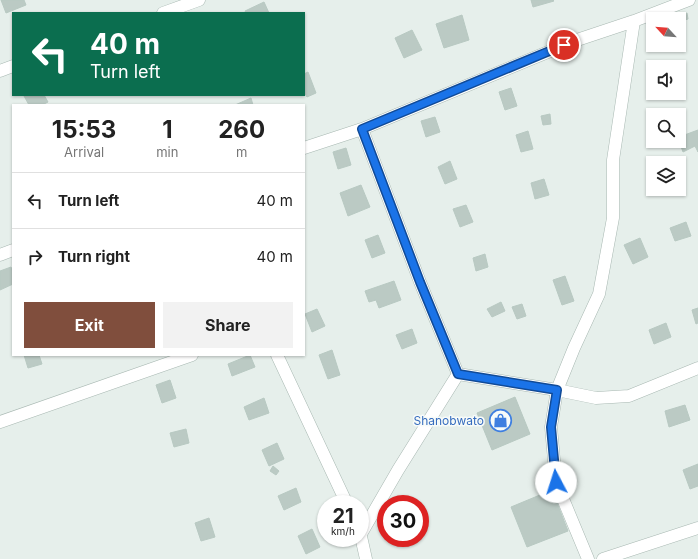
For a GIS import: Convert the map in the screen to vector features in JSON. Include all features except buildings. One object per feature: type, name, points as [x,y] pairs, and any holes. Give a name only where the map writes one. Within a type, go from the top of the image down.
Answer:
[{"type":"street","points":[[166,12],[199,0]]},
{"type":"street","points":[[305,148],[362,129],[577,40],[634,21],[689,0]]},
{"type":"street","points":[[588,559],[556,482],[551,427],[557,390],[574,348],[599,294],[613,218],[612,160],[634,21]]},
{"type":"street","points":[[0,71],[12,66]]},
{"type":"street","points":[[362,129],[420,282],[458,374]]},
{"type":"street","points":[[0,255],[12,250]]},
{"type":"street","points":[[0,422],[189,356]]},
{"type":"street","points":[[277,356],[343,495]]},
{"type":"street","points":[[458,374],[596,398],[629,396],[698,368]]},
{"type":"street","points":[[369,518],[458,374]]},
{"type":"street","points":[[603,559],[698,528]]},
{"type":"street","points":[[363,547],[366,559]]},
{"type":"place","name":"Shanobwato","points":[[500,420]]},
{"type":"route","points":[[556,482],[551,427],[557,390],[458,374],[420,282],[362,129],[564,45]]}]
